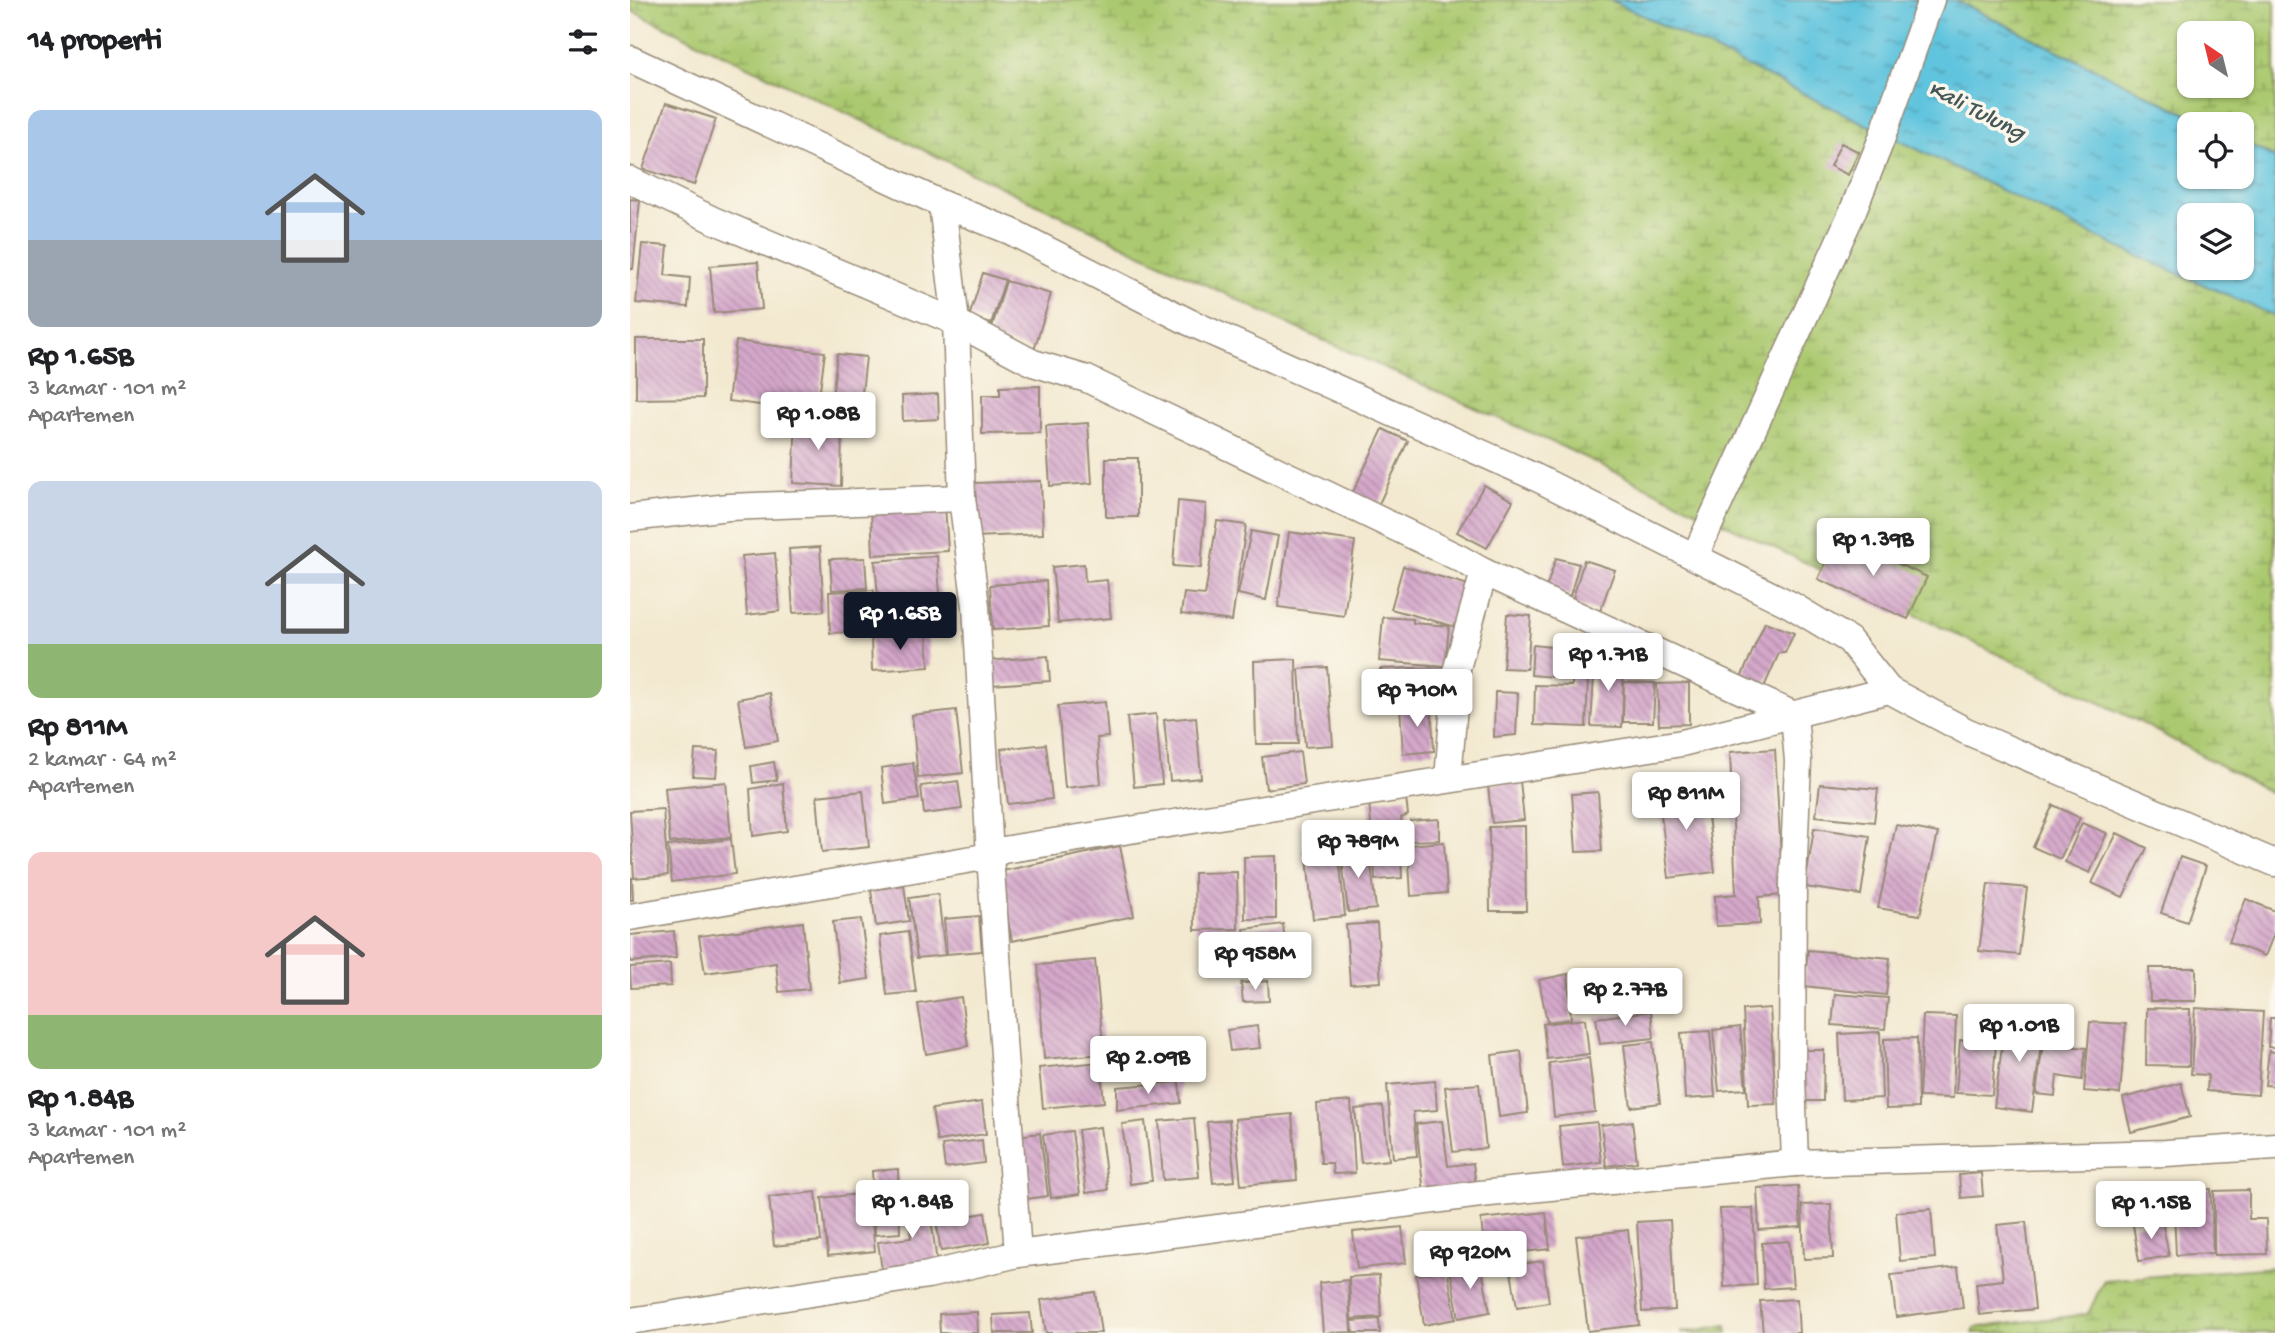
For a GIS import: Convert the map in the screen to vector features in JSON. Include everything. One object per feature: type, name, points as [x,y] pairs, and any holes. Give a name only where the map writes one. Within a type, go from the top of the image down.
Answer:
[{"type":"street","points":[[1695,556],[1852,212],[1880,143],[1931,0]]},
{"type":"street","points":[[630,59],[942,204],[1010,230],[1189,322],[1535,477],[1791,605],[1849,640],[1889,690],[1966,731],[2275,863]]},
{"type":"street","points":[[630,180],[713,220],[956,322],[1033,362],[1087,379],[1484,572],[1794,715]]},
{"type":"street","points":[[942,204],[956,322],[962,498],[976,606],[990,856],[1018,1254]]},
{"type":"street","points":[[630,518],[729,507],[962,498]]},
{"type":"street","points":[[1448,779],[1457,668],[1484,572]]},
{"type":"street","points":[[630,917],[990,856],[1003,849],[1682,743],[1889,690]]},
{"type":"street","points":[[1794,715],[1798,761],[1793,925],[1792,1077],[1795,1163]]},
{"type":"street","points":[[630,1321],[928,1275],[1018,1254],[1480,1194],[1795,1163],[2166,1153],[2275,1146]]},
{"type":"green space","points":[[630,0],[1611,0],[2120,248],[2177,273],[2177,280],[2193,280],[2275,316],[2275,795],[2138,721],[1563,447],[1318,338],[630,10]]},
{"type":"green space","points":[[1955,0],[2275,0],[2275,158],[2254,147],[2254,112],[2183,112]]},
{"type":"green space","points":[[2275,1267],[2275,1333],[1972,1333],[1974,1328],[2088,1314],[2104,1280]]},
{"type":"green space","points":[[1727,1325],[1728,1333],[1680,1333]]},
{"type":"water","name":"Kali Tulung","points":[[1611,0],[1955,0],[2183,112],[2177,112],[2177,189],[2254,189],[2254,147],[2275,158],[2275,316],[2193,280],[2254,280],[2254,203],[2177,203],[2177,273],[2120,248]]},
{"type":"building","points":[[666,103],[716,119],[694,185],[643,169]]},
{"type":"building","points":[[1841,143],[1859,152],[1848,175],[1830,166]]},
{"type":"building","points":[[630,199],[640,200],[633,269],[630,269]]},
{"type":"building","points":[[642,244],[668,246],[665,275],[690,278],[688,307],[636,303]]},
{"type":"building","points":[[758,262],[762,309],[714,313],[710,266]]},
{"type":"building","points":[[983,273],[1005,280],[991,324],[969,317]]},
{"type":"building","points":[[1006,281],[1051,294],[1034,350],[989,337]]},
{"type":"building","points":[[636,339],[703,339],[703,398],[636,399]]},
{"type":"building","points":[[736,341],[825,352],[817,412],[728,401]]},
{"type":"building","points":[[837,354],[866,357],[860,411],[831,408]]},
{"type":"building","points":[[1040,386],[1040,433],[982,434],[982,395],[1000,395],[1000,387]]},
{"type":"building","points":[[938,394],[939,419],[903,421],[902,396]]},
{"type":"building","points":[[796,417],[842,421],[841,486],[793,483]]},
{"type":"building","points":[[1088,423],[1092,483],[1050,486],[1046,426]]},
{"type":"building","points":[[1383,429],[1408,441],[1378,506],[1352,494]]},
{"type":"building","points":[[1106,458],[1138,458],[1138,517],[1106,517]]},
{"type":"building","points":[[1041,481],[1043,534],[975,537],[973,483]]},
{"type":"building","points":[[1484,485],[1513,501],[1487,548],[1457,532]]},
{"type":"building","points":[[1178,501],[1206,504],[1201,568],[1173,566]]},
{"type":"building","points":[[945,505],[948,551],[873,555],[871,509]]},
{"type":"building","points":[[1217,521],[1246,525],[1232,621],[1181,614],[1184,593],[1205,595]]},
{"type":"building","points":[[1251,531],[1278,536],[1266,600],[1238,594]]},
{"type":"building","points":[[1289,532],[1355,541],[1344,616],[1278,607]]},
{"type":"building","points":[[1838,536],[1927,577],[1908,619],[1818,579]]},
{"type":"building","points":[[820,547],[824,611],[793,613],[789,549]]},
{"type":"building","points":[[775,553],[780,611],[747,615],[742,556]]},
{"type":"building","points":[[937,556],[942,619],[880,623],[875,561]]},
{"type":"building","points":[[865,558],[867,588],[832,590],[830,559]]},
{"type":"building","points":[[1556,558],[1579,564],[1570,596],[1546,588]]},
{"type":"building","points":[[1584,560],[1615,570],[1600,611],[1571,605]]},
{"type":"building","points":[[1084,564],[1085,582],[1107,580],[1111,618],[1058,623],[1052,567]]},
{"type":"building","points":[[1403,566],[1472,586],[1460,628],[1391,609]]},
{"type":"building","points":[[1046,581],[1049,626],[993,630],[990,585]]},
{"type":"building","points":[[874,590],[875,631],[830,633],[829,592]]},
{"type":"building","points":[[1507,614],[1531,616],[1527,669],[1503,668]]},
{"type":"building","points":[[1383,617],[1449,626],[1445,666],[1379,661]]},
{"type":"building","points":[[1765,622],[1794,633],[1785,653],[1779,653],[1761,694],[1738,685]]},
{"type":"building","points":[[927,632],[929,667],[872,671],[871,637]]},
{"type":"building","points":[[1533,645],[1569,649],[1566,678],[1531,675]]},
{"type":"building","points":[[1573,653],[1589,653],[1586,727],[1534,725],[1535,685],[1572,686]]},
{"type":"building","points":[[1048,656],[1050,681],[991,685],[989,661]]},
{"type":"building","points":[[1296,659],[1298,744],[1256,744],[1254,661]]},
{"type":"building","points":[[1595,659],[1624,660],[1622,727],[1591,726]]},
{"type":"building","points":[[1327,667],[1333,745],[1305,747],[1299,669]]},
{"type":"building","points":[[1446,667],[1448,702],[1381,703],[1380,669]]},
{"type":"building","points":[[1624,682],[1655,683],[1653,722],[1623,722]]},
{"type":"building","points":[[1689,683],[1689,724],[1659,725],[1657,684]]},
{"type":"building","points":[[1495,692],[1518,693],[1516,735],[1494,737]]},
{"type":"building","points":[[770,693],[778,741],[746,747],[738,699]]},
{"type":"building","points":[[1105,702],[1108,737],[1097,738],[1101,784],[1065,788],[1058,706]]},
{"type":"building","points":[[1431,704],[1434,751],[1403,754],[1400,706]]},
{"type":"building","points":[[956,710],[963,773],[918,778],[912,715]]},
{"type":"building","points":[[1156,714],[1162,784],[1134,787],[1127,717]]},
{"type":"building","points":[[1196,717],[1201,778],[1170,781],[1164,720]]},
{"type":"building","points":[[1046,744],[1052,799],[1008,804],[1001,749]]},
{"type":"building","points":[[1775,749],[1783,895],[1759,897],[1760,924],[1716,926],[1715,896],[1736,894],[1730,752]]},
{"type":"building","points":[[695,750],[718,751],[716,777],[693,776]]},
{"type":"building","points":[[1300,752],[1304,784],[1266,789],[1262,757]]},
{"type":"building","points":[[774,762],[777,780],[753,783],[751,766]]},
{"type":"building","points":[[913,763],[919,799],[885,804],[881,768]]},
{"type":"building","points":[[958,781],[962,809],[924,814],[921,786]]},
{"type":"building","points":[[1520,781],[1524,820],[1492,823],[1488,785]]},
{"type":"building","points":[[726,782],[731,837],[670,843],[665,788]]},
{"type":"building","points":[[783,783],[787,831],[753,836],[750,789]]},
{"type":"building","points":[[1820,784],[1878,789],[1874,822],[1816,816]]},
{"type":"building","points":[[1704,785],[1715,872],[1669,878],[1658,791]]},
{"type":"building","points":[[863,791],[869,847],[822,852],[817,796]]},
{"type":"building","points":[[1598,792],[1602,851],[1576,852],[1572,794]]},
{"type":"building","points":[[1406,797],[1408,815],[1401,818],[1405,856],[1374,858],[1369,801]]},
{"type":"building","points":[[2053,805],[2080,818],[2060,859],[2033,847]]},
{"type":"building","points":[[663,809],[668,875],[634,878],[630,811]]},
{"type":"building","points":[[1439,819],[1439,840],[1411,841],[1410,821]]},
{"type":"building","points":[[2082,823],[2107,833],[2090,873],[2065,862]]},
{"type":"building","points":[[1336,824],[1345,916],[1313,919],[1304,827]]},
{"type":"building","points":[[1896,825],[1938,833],[1920,915],[1878,908]]},
{"type":"building","points":[[1525,826],[1526,911],[1490,911],[1489,827]]},
{"type":"building","points":[[1814,828],[1870,836],[1861,895],[1805,887]]},
{"type":"building","points":[[2117,833],[2147,848],[2123,897],[2092,883]]},
{"type":"building","points":[[731,839],[735,874],[672,882],[668,846]]},
{"type":"building","points":[[1444,842],[1447,893],[1411,896],[1408,845]]},
{"type":"building","points":[[1120,846],[1134,916],[1012,941],[998,872]]},
{"type":"building","points":[[1369,848],[1376,909],[1348,912],[1341,851]]},
{"type":"building","points":[[1276,856],[1276,919],[1245,919],[1244,857]]},
{"type":"building","points":[[2180,857],[2206,866],[2187,922],[2161,913]]},
{"type":"building","points":[[1401,858],[1402,878],[1375,880],[1374,860]]},
{"type":"building","points":[[1237,872],[1238,929],[1195,930],[1194,873]]},
{"type":"building","points":[[632,878],[633,900],[630,900]]},
{"type":"building","points":[[1988,884],[2027,888],[2019,955],[1979,951]]},
{"type":"building","points":[[904,885],[909,921],[876,926],[871,890]]},
{"type":"building","points":[[938,894],[945,955],[917,958],[909,898]]},
{"type":"building","points":[[2246,899],[2275,911],[2275,931],[2265,956],[2229,942]]},
{"type":"building","points":[[979,916],[982,951],[947,954],[944,919]]},
{"type":"building","points":[[861,919],[869,979],[840,983],[833,922]]},
{"type":"building","points":[[803,922],[809,989],[779,992],[776,963],[705,973],[699,936]]},
{"type":"building","points":[[1377,923],[1381,982],[1350,984],[1346,925]]},
{"type":"building","points":[[1283,924],[1286,954],[1247,958],[1244,929]]},
{"type":"building","points":[[674,931],[676,958],[630,962],[630,935]]},
{"type":"building","points":[[908,932],[916,992],[887,995],[880,936]]},
{"type":"building","points":[[1808,950],[1890,958],[1886,995],[1804,986]]},
{"type":"building","points":[[1095,960],[1104,1054],[1044,1059],[1038,965]]},
{"type":"building","points":[[670,964],[671,986],[631,988],[630,967]]},
{"type":"building","points":[[2149,968],[2196,968],[2196,1001],[2150,1001]]},
{"type":"building","points":[[1568,974],[1571,1019],[1547,1022],[1539,980]]},
{"type":"building","points":[[1268,981],[1269,1001],[1243,1002],[1241,983]]},
{"type":"building","points":[[1835,994],[1888,998],[1885,1029],[1832,1025]]},
{"type":"building","points":[[961,997],[968,1046],[926,1054],[918,1004]]},
{"type":"building","points":[[1770,1008],[1776,1104],[1748,1105],[1743,1010]]},
{"type":"building","points":[[2147,1008],[2190,1009],[2189,1066],[2146,1065]]},
{"type":"building","points":[[2195,1008],[2263,1012],[2258,1095],[2207,1091],[2208,1075],[2191,1074]]},
{"type":"building","points":[[1651,1011],[1654,1038],[1600,1044],[1596,1018]]},
{"type":"building","points":[[1923,1015],[1956,1016],[1953,1098],[1919,1097]]},
{"type":"building","points":[[2006,1016],[2044,1021],[2032,1112],[1994,1107]]},
{"type":"building","points":[[2270,1018],[2275,1018],[2275,1047],[2268,1047]]},
{"type":"building","points":[[1585,1019],[1589,1054],[1547,1059],[1543,1024]]},
{"type":"building","points":[[2090,1022],[2126,1024],[2120,1094],[2084,1091]]},
{"type":"building","points":[[1257,1026],[1260,1048],[1230,1051],[1227,1030]]},
{"type":"building","points":[[1740,1027],[1746,1089],[1719,1091],[1713,1030]]},
{"type":"building","points":[[1710,1031],[1715,1097],[1685,1099],[1681,1033]]},
{"type":"building","points":[[1880,1032],[1882,1098],[1842,1100],[1839,1034]]},
{"type":"building","points":[[1917,1038],[1918,1108],[1886,1109],[1884,1039]]},
{"type":"building","points":[[1960,1040],[1996,1043],[1992,1095],[1956,1093]]},
{"type":"building","points":[[1653,1042],[1660,1103],[1631,1107],[1624,1045]]},
{"type":"building","points":[[2043,1044],[2086,1048],[2082,1080],[2057,1076],[2055,1096],[2036,1094]]},
{"type":"building","points":[[1797,1050],[1824,1050],[1823,1101],[1796,1101]]},
{"type":"building","points":[[1521,1051],[1528,1113],[1499,1117],[1492,1055]]},
{"type":"building","points":[[2269,1051],[2275,1052],[2275,1086],[2265,1085]]},
{"type":"building","points":[[1589,1058],[1595,1112],[1554,1117],[1549,1063]]},
{"type":"building","points":[[1100,1062],[1104,1102],[1043,1108],[1039,1068]]},
{"type":"building","points":[[1435,1081],[1437,1110],[1413,1112],[1417,1156],[1393,1158],[1387,1085]]},
{"type":"building","points":[[1179,1082],[1181,1103],[1117,1110],[1117,1087]]},
{"type":"building","points":[[2181,1083],[2190,1117],[2131,1132],[2123,1098]]},
{"type":"building","points":[[1479,1084],[1486,1148],[1453,1152],[1445,1087]]},
{"type":"building","points":[[1351,1101],[1355,1173],[1333,1174],[1332,1163],[1321,1163],[1317,1104]]},
{"type":"building","points":[[982,1102],[986,1134],[937,1141],[932,1109]]},
{"type":"building","points":[[1383,1106],[1389,1160],[1361,1163],[1355,1109]]},
{"type":"building","points":[[1292,1114],[1297,1180],[1241,1185],[1235,1119]]},
{"type":"building","points":[[1194,1118],[1199,1177],[1163,1180],[1159,1121]]},
{"type":"building","points":[[1229,1120],[1235,1181],[1213,1183],[1207,1122]]},
{"type":"building","points":[[1145,1121],[1152,1181],[1130,1184],[1122,1124]]},
{"type":"building","points":[[1442,1121],[1448,1166],[1473,1163],[1476,1186],[1424,1193],[1416,1124]]},
{"type":"building","points":[[1632,1121],[1637,1162],[1606,1166],[1601,1125]]},
{"type":"building","points":[[1597,1122],[1601,1162],[1563,1167],[1559,1126]]},
{"type":"building","points":[[1100,1127],[1108,1190],[1086,1193],[1078,1130]]},
{"type":"building","points":[[1072,1131],[1080,1194],[1051,1198],[1043,1135]]},
{"type":"building","points":[[1040,1133],[1048,1196],[1026,1199],[1018,1136]]},
{"type":"building","points":[[982,1140],[984,1163],[945,1168],[942,1145]]},
{"type":"building","points":[[898,1169],[900,1233],[875,1235],[872,1171]]},
{"type":"building","points":[[1981,1173],[1983,1196],[1961,1198],[1959,1175]]},
{"type":"building","points":[[1798,1186],[1801,1227],[1759,1230],[1757,1188]]},
{"type":"building","points":[[2211,1189],[2213,1253],[2176,1255],[2173,1190]]},
{"type":"building","points":[[2249,1190],[2249,1219],[2266,1219],[2267,1254],[2214,1255],[2214,1191]]},
{"type":"building","points":[[2156,1191],[2159,1217],[2133,1220],[2130,1194]]},
{"type":"building","points":[[816,1192],[821,1241],[774,1246],[769,1197]]},
{"type":"building","points":[[869,1193],[875,1251],[828,1256],[822,1198]]},
{"type":"building","points":[[928,1197],[937,1263],[882,1270],[878,1242],[911,1238],[907,1200]]},
{"type":"building","points":[[1831,1204],[1833,1258],[1804,1259],[1802,1205]]},
{"type":"building","points":[[1753,1208],[1757,1285],[1724,1287],[1720,1209]]},
{"type":"building","points":[[1931,1209],[1935,1258],[1900,1261],[1896,1212]]},
{"type":"building","points":[[1546,1212],[1550,1249],[1485,1256],[1481,1219]]},
{"type":"building","points":[[985,1213],[990,1243],[941,1251],[936,1221]]},
{"type":"building","points":[[1670,1220],[1675,1310],[1642,1312],[1637,1222]]},
{"type":"building","points":[[2162,1220],[2169,1256],[2139,1261],[2133,1225]]},
{"type":"building","points":[[2026,1222],[2035,1309],[1979,1315],[1976,1283],[2003,1280],[1997,1225]]},
{"type":"building","points":[[1402,1227],[1406,1263],[1357,1269],[1353,1232]]},
{"type":"building","points":[[1628,1230],[1639,1325],[1588,1331],[1576,1236]]},
{"type":"building","points":[[1789,1241],[1793,1287],[1764,1289],[1762,1243]]},
{"type":"building","points":[[1543,1261],[1549,1302],[1517,1307],[1510,1266]]},
{"type":"building","points":[[1481,1264],[1490,1312],[1459,1318],[1450,1269]]},
{"type":"building","points":[[1958,1267],[1963,1308],[1896,1317],[1891,1275]]},
{"type":"building","points":[[1447,1269],[1456,1319],[1424,1325],[1416,1275]]},
{"type":"building","points":[[1379,1275],[1381,1317],[1351,1319],[1349,1277]]},
{"type":"building","points":[[1348,1280],[1351,1332],[1323,1333],[1319,1283]]},
{"type":"building","points":[[1095,1292],[1101,1333],[1046,1333],[1041,1300]]},
{"type":"building","points":[[1797,1299],[1799,1333],[1763,1333],[1760,1301]]},
{"type":"building","points":[[977,1312],[978,1333],[940,1333],[939,1314]]},
{"type":"building","points":[[1030,1313],[1032,1333],[994,1333],[993,1315]]},
{"type":"building","points":[[1379,1319],[1380,1333],[1353,1333],[1352,1321]]}]
